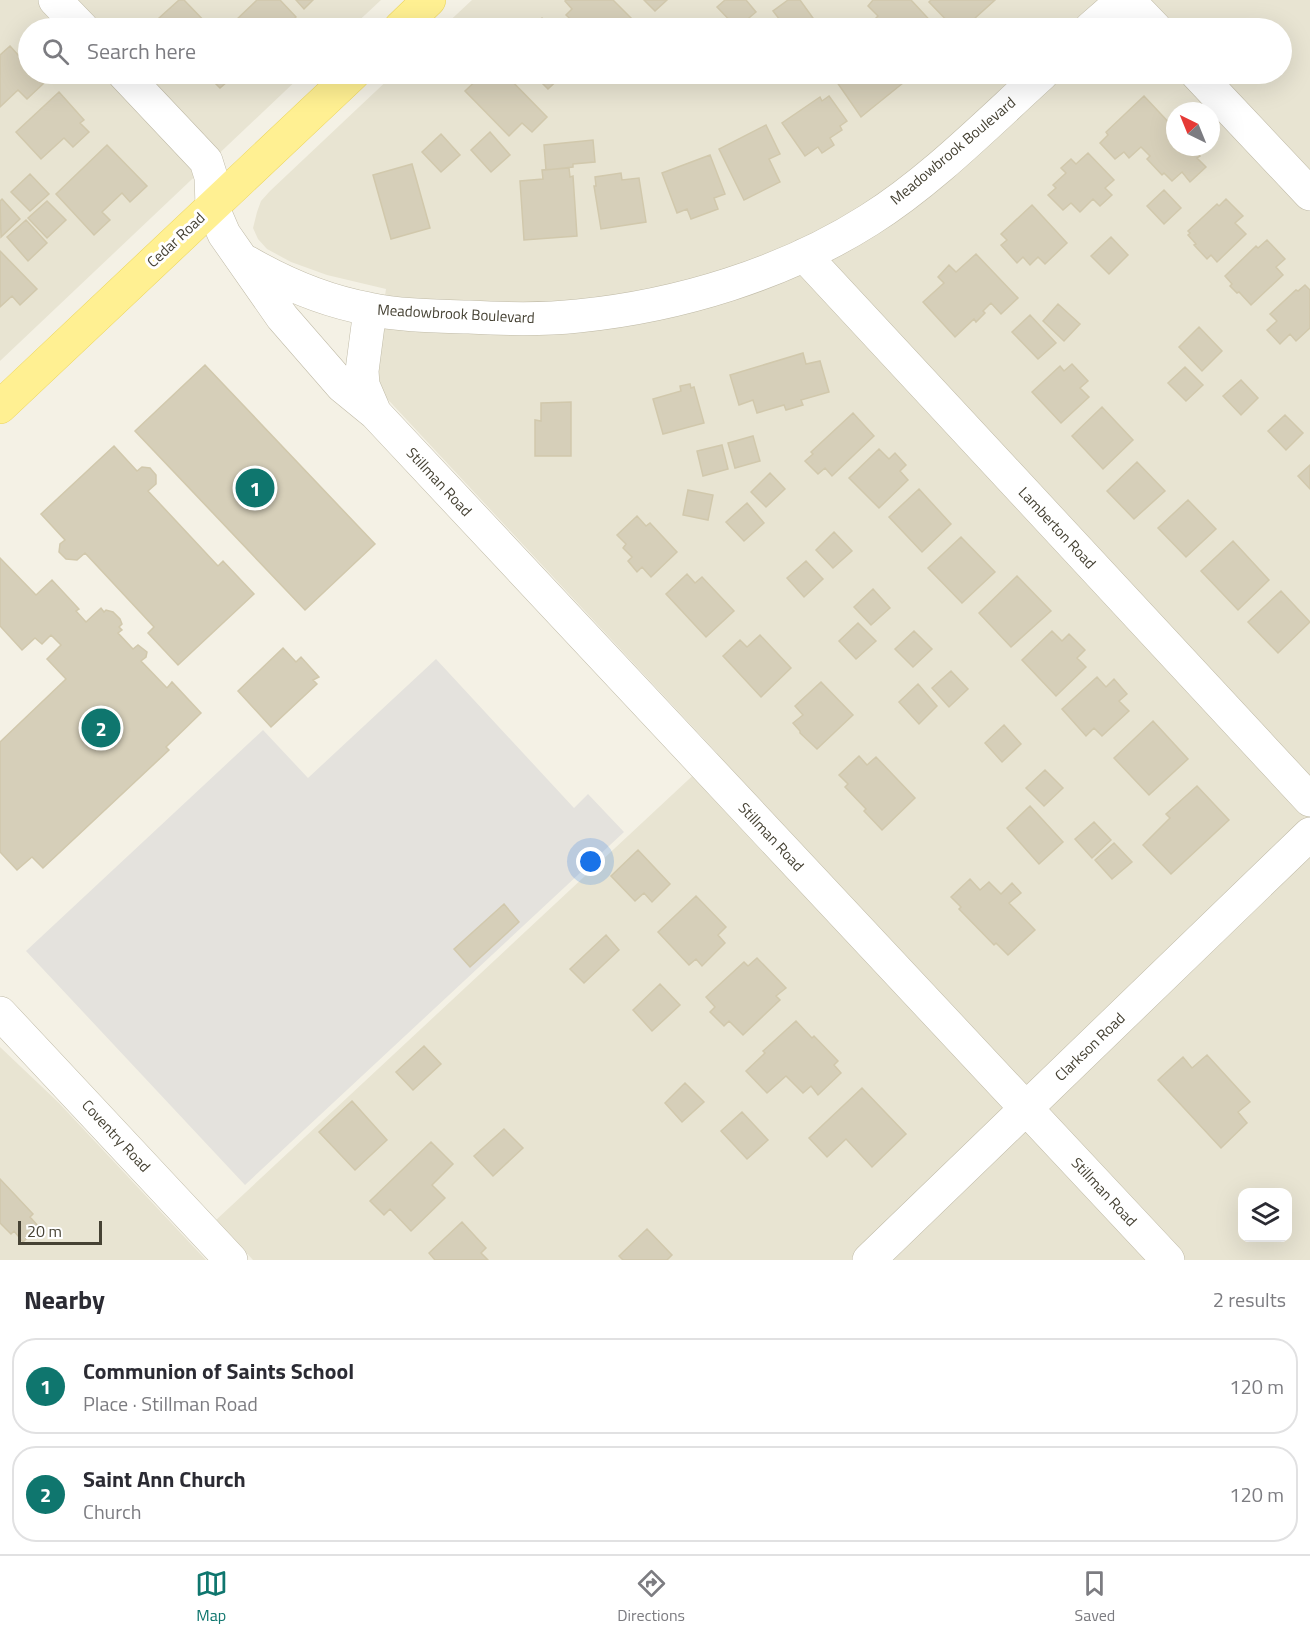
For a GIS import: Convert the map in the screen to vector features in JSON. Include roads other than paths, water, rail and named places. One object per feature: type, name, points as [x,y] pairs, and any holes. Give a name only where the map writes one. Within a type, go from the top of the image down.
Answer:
[{"type":"main road","points":[[410,18],[429,0]]},
{"type":"main road","name":"Cedar Road","points":[[0,407],[342,84]]},
{"type":"street","points":[[55,0],[72,18]]},
{"type":"street","points":[[1103,18],[1124,0]]},
{"type":"street","points":[[1128,0],[1145,18]]},
{"type":"street","name":"Stillman Road","points":[[133,84],[206,161],[211,177],[212,206],[224,234],[282,317],[342,386],[375,413],[1168,1260]]},
{"type":"street","name":"Meadowbrook Boulevard","points":[[240,258],[287,284],[370,310],[517,319],[576,316],[646,305],[727,284],[804,255],[869,220],[913,189],[1031,84]]},
{"type":"street","points":[[1206,84],[1310,194]]},
{"type":"street","name":"Lamberton Road","points":[[804,255],[1310,800]]},
{"type":"street","name":"Stillman Road","points":[[370,310],[362,371],[363,385],[375,413]]},
{"type":"street","name":"Clarkson Road","points":[[869,1260],[1310,834]]},
{"type":"street","name":"Coventry Road","points":[[0,1013],[231,1260]]},
{"type":"place","name":"Communion of Saints School","points":[[255,488]]},
{"type":"place","name":"Saint Ann Church","points":[[101,728]]}]
